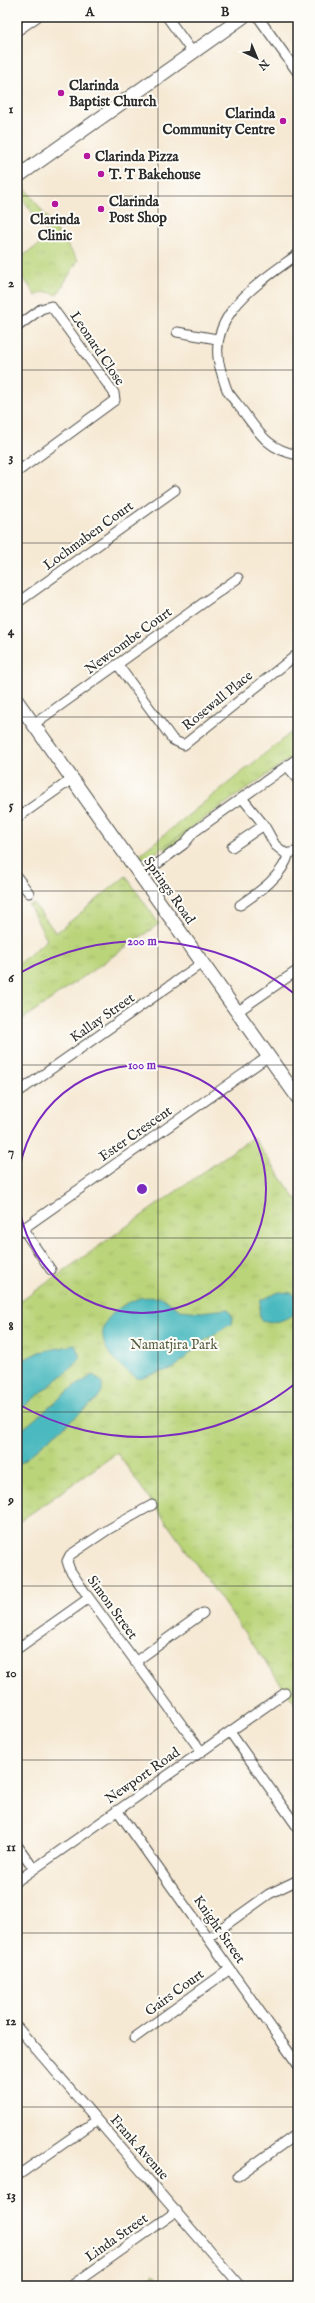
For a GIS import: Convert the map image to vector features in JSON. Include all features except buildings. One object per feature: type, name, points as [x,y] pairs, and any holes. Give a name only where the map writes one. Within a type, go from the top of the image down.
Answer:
[{"type":"main road","points":[[17,177],[191,50],[231,17]]},
{"type":"main road","points":[[17,168],[191,50],[243,17]]},
{"type":"main road","name":"Springs Road","points":[[17,701],[298,1098]]},
{"type":"street","points":[[17,31],[37,17]]},
{"type":"street","points":[[167,17],[191,50]]},
{"type":"street","points":[[258,17],[298,73]]},
{"type":"street","points":[[298,254],[252,288],[229,313],[217,340],[218,361],[228,390],[263,439],[283,452],[298,454]]},
{"type":"street","name":"Leonard Close","points":[[17,327],[41,309],[51,306],[114,393],[115,400],[17,472]]},
{"type":"street","points":[[177,332],[217,340]]},
{"type":"street","name":"Lochmaben Court","points":[[17,603],[175,490]]},
{"type":"street","name":"Newcombe Court","points":[[34,724],[238,578]]},
{"type":"street","name":"Rosewall Place","points":[[118,665],[173,740],[184,745],[295,656]]},
{"type":"street","points":[[141,876],[184,844],[194,832],[298,758]]},
{"type":"street","points":[[287,766],[298,779]]},
{"type":"street","points":[[17,818],[72,779]]},
{"type":"street","points":[[242,798],[264,825],[275,845],[286,854],[294,852]]},
{"type":"street","points":[[232,847],[264,825]]},
{"type":"street","points":[[240,905],[260,891],[284,867],[294,852]]},
{"type":"street","points":[[17,877],[29,893]]},
{"type":"street","name":"Kallay Street","points":[[17,1094],[202,963]]},
{"type":"street","points":[[237,1012],[298,970]]},
{"type":"street","name":"Ester Crescent","points":[[20,1231],[269,1056]]},
{"type":"street","points":[[20,1231],[52,1270]]},
{"type":"street","name":"Simon Street","points":[[152,1505],[109,1529],[70,1555],[67,1561],[70,1570],[89,1598],[201,1751]]},
{"type":"street","points":[[17,1648],[89,1598]]},
{"type":"street","points":[[135,1662],[203,1613]]},
{"type":"street","name":"Newport Road","points":[[17,1881],[285,1693]]},
{"type":"street","points":[[230,1732],[298,1828]]},
{"type":"street","name":"Knight Street","points":[[118,1810],[298,2064]]},
{"type":"street","points":[[17,1845],[34,1869]]},
{"type":"street","points":[[209,1937],[269,1894],[298,1880]]},
{"type":"street","name":"Gairs Court","points":[[134,2038],[230,1969]]},
{"type":"street","name":"Frank Avenue","points":[[18,2030],[177,2211],[240,2286]]},
{"type":"street","points":[[17,2176],[97,2120]]},
{"type":"street","points":[[238,2176],[298,2133]]},
{"type":"street","name":"Linda Street","points":[[71,2286],[177,2211]]},
{"type":"green space","points":[[21,182],[78,260],[57,295],[46,292],[36,296],[17,269],[17,260],[50,237],[17,191],[17,185]]},
{"type":"green space","points":[[298,727],[298,753],[145,860],[140,854]]},
{"type":"green space","points":[[192,828],[184,839],[168,852],[164,847]]},
{"type":"green space","points":[[126,876],[159,924],[17,1023],[17,965],[47,940],[29,905],[34,904],[56,933]]},
{"type":"green space","name":"Namatjira Park","points":[[253,1137],[296,1199],[298,1198],[298,1708],[117,1453],[17,1523],[17,1304]]},
{"type":"green space","points":[[154,2274],[164,2286],[142,2285]]},
{"type":"water","points":[[279,1292],[292,1293],[298,1298],[298,1310],[281,1321],[272,1322],[261,1320],[259,1311],[261,1300]]},
{"type":"water","points":[[161,1297],[180,1310],[200,1312],[228,1309],[233,1318],[231,1324],[205,1340],[174,1368],[139,1379],[125,1370],[114,1360],[107,1349],[103,1338],[104,1327],[109,1317],[120,1308],[139,1298]]},
{"type":"water","points":[[75,1345],[80,1357],[74,1366],[17,1412],[17,1363],[39,1352]]},
{"type":"water","points":[[93,1375],[102,1382],[102,1391],[97,1399],[17,1466],[17,1434],[72,1388]]},
{"type":"place","name":"Clarinda Baptist Church","points":[[61,93]]},
{"type":"place","name":"Clarinda Community Centre","points":[[283,121]]},
{"type":"place","name":"Clarinda Pizza","points":[[87,156]]},
{"type":"place","name":"T. T Bakehouse","points":[[101,174]]},
{"type":"place","name":"Clarinda Clinic","points":[[55,204]]},
{"type":"place","name":"Clarinda Post Shop","points":[[101,209]]}]
